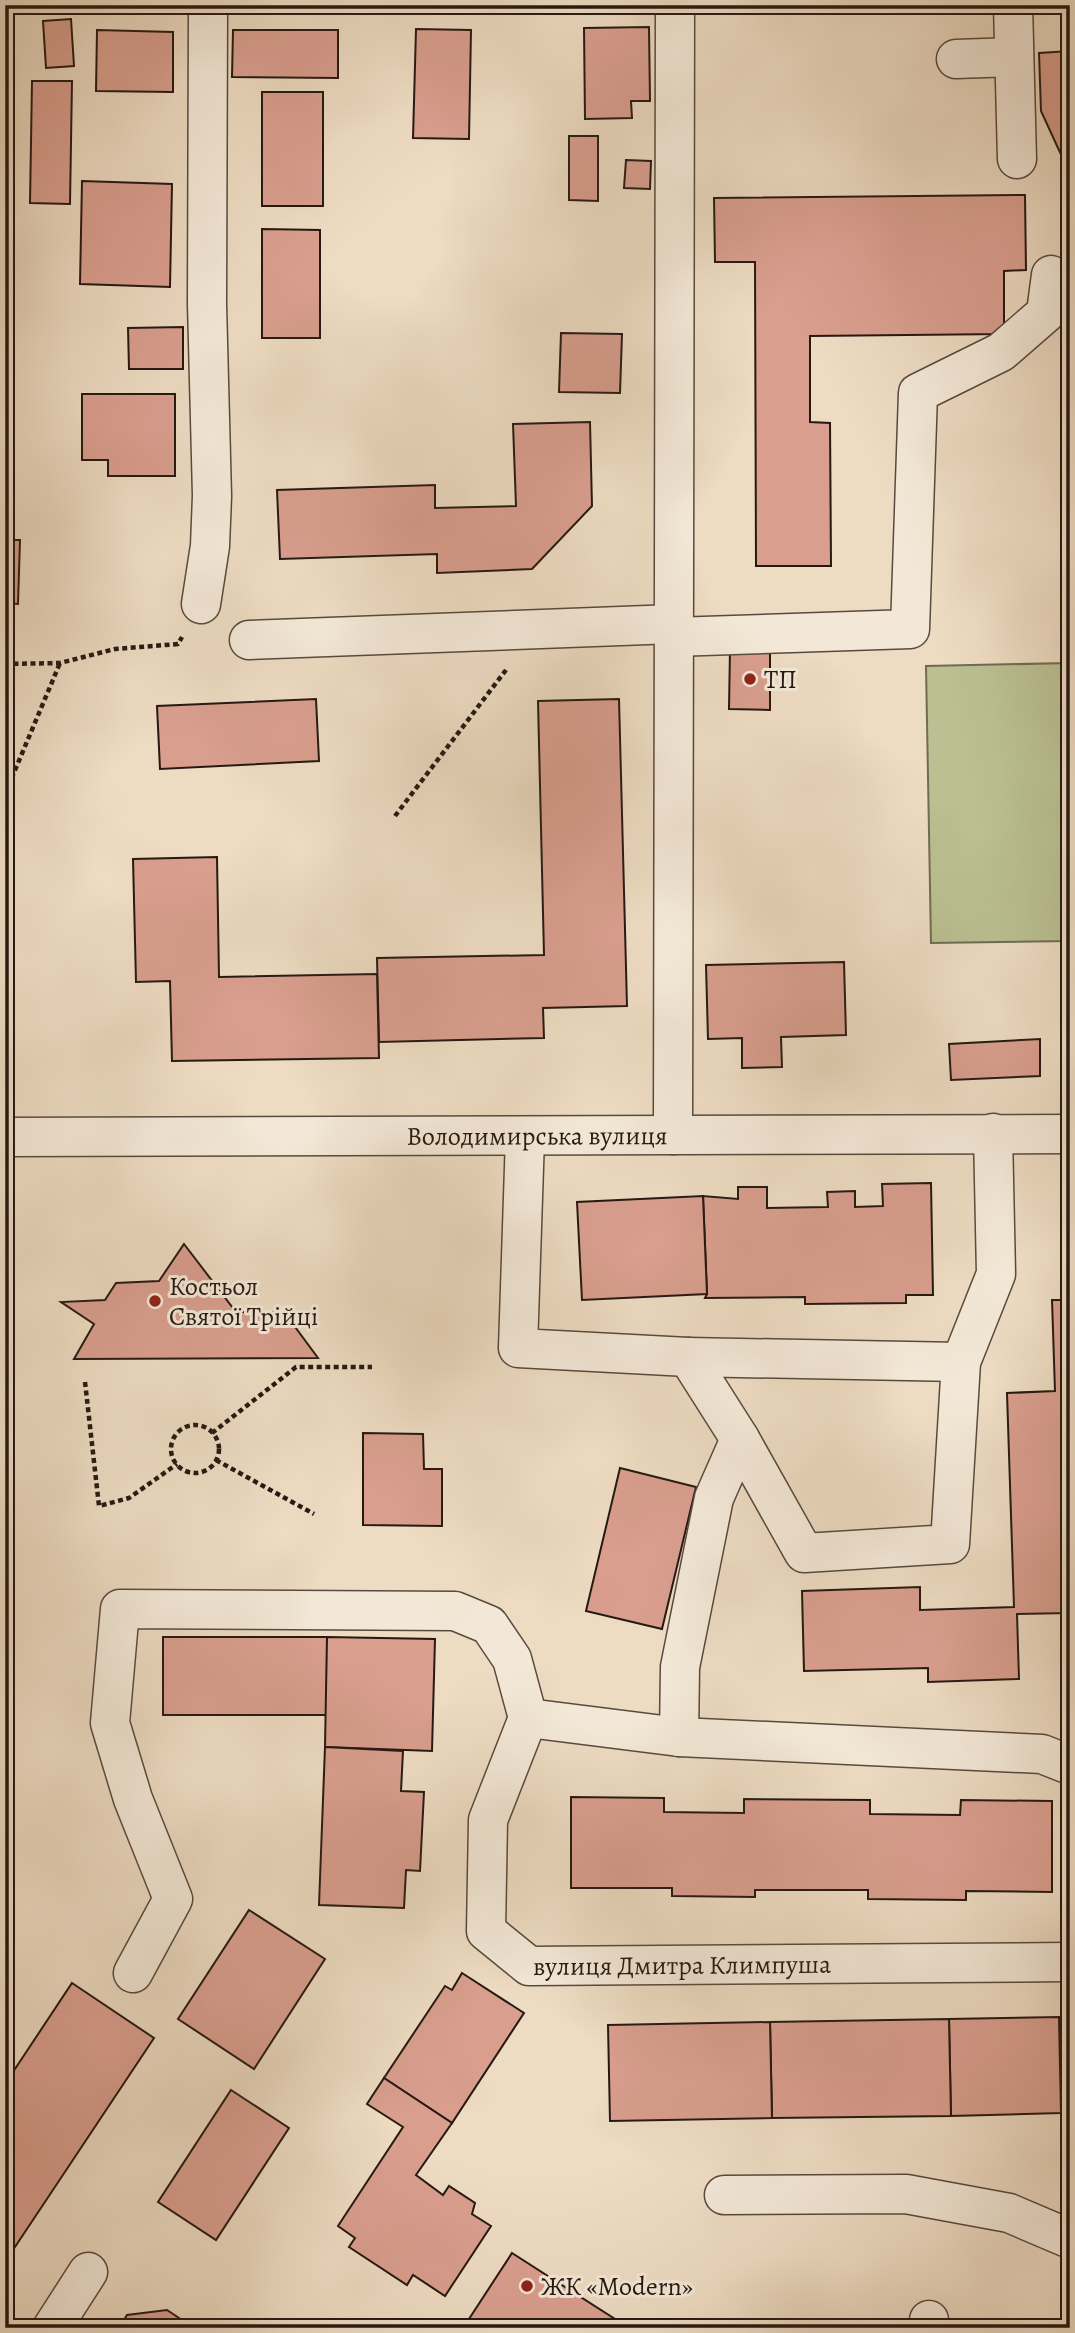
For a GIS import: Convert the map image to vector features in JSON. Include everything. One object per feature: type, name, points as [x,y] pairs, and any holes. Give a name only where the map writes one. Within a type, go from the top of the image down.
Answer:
[{"type":"street","points":[[201,604],[210,546],[212,496],[208,304],[208,5]]},
{"type":"street","points":[[673,1135],[676,5]]},
{"type":"street","points":[[1013,5],[1017,159]]},
{"type":"street","points":[[956,59],[1014,57]]},
{"type":"street","points":[[249,640],[536,630],[910,629],[918,394],[1001,352],[1046,313],[1051,275]]},
{"type":"street","points":[[688,1357],[740,1439],[804,1553],[950,1544],[961,1362],[996,1274],[993,1133]]},
{"type":"street","name":"Володимирська вулиця","points":[[5,1137],[1070,1134]]},
{"type":"street","points":[[525,1137],[518,1348],[688,1357],[961,1362]]},
{"type":"street","points":[[679,1737],[680,1667],[714,1498],[740,1439]]},
{"type":"street","points":[[133,1973],[173,1899],[133,1799],[110,1723],[120,1609],[455,1611],[489,1625],[512,1659],[528,1718],[679,1737],[1042,1754],[1070,1765]]},
{"type":"street","name":"вулиця Дмитра Климпуша","points":[[528,1718],[488,1819],[486,1931],[529,1966],[1070,1962]]},
{"type":"street","points":[[724,2195],[906,2194],[1009,2213],[1070,2239]]},
{"type":"street","points":[[52,2328],[88,2272]]},
{"type":"path","points":[[5,664],[60,663],[115,649],[178,644],[201,604]]},
{"type":"path","points":[[395,816],[536,630]]},
{"type":"path","points":[[5,794],[60,663]]},
{"type":"path","points":[[212,1433],[296,1367],[372,1367]]},
{"type":"path","points":[[85,1382],[99,1506],[129,1498],[177,1464]]},
{"type":"path","points":[[200,1425],[212,1433],[218,1445],[216,1460],[205,1471],[185,1471],[173,1460],[173,1439],[185,1427],[200,1425]]},
{"type":"path","points":[[216,1460],[314,1514]]},
{"type":"green space","points":[[1070,663],[1070,941],[931,943],[926,666]]},
{"type":"building","points":[[71,19],[74,66],[46,68],[43,21]]},
{"type":"building","points":[[649,27],[650,101],[631,101],[632,118],[585,119],[584,28]]},
{"type":"building","points":[[416,29],[471,30],[469,139],[413,138]]},
{"type":"building","points":[[97,30],[173,32],[173,92],[96,91]]},
{"type":"building","points":[[233,30],[338,30],[338,78],[232,77]]},
{"type":"building","points":[[1070,51],[1070,159],[1063,159],[1041,111],[1039,53]]},
{"type":"building","points":[[32,81],[72,81],[70,204],[30,203]]},
{"type":"building","points":[[262,92],[323,92],[323,206],[262,206]]},
{"type":"building","points":[[569,136],[598,136],[598,201],[569,200]]},
{"type":"building","points":[[626,160],[651,161],[650,189],[624,188]]},
{"type":"building","points":[[82,181],[172,184],[170,287],[80,284]]},
{"type":"building","points":[[1025,195],[1026,270],[1004,271],[1004,334],[810,336],[810,422],[830,423],[831,566],[756,566],[755,262],[715,262],[714,198]]},
{"type":"building","points":[[262,229],[320,230],[320,338],[262,338]]},
{"type":"building","points":[[183,327],[183,369],[129,369],[128,328]]},
{"type":"building","points":[[561,333],[622,334],[620,393],[559,392]]},
{"type":"building","points":[[82,394],[175,394],[175,476],[108,476],[108,460],[82,460]]},
{"type":"building","points":[[590,422],[592,506],[532,569],[437,573],[437,554],[280,559],[277,490],[435,485],[435,508],[516,506],[513,424]]},
{"type":"building","points":[[5,540],[20,540],[18,604],[5,603]]},
{"type":"building","name":"ТП","points":[[730,649],[770,649],[770,710],[729,709]]},
{"type":"building","points":[[316,699],[319,761],[160,769],[157,706]]},
{"type":"building","points":[[619,699],[627,1006],[543,1008],[544,1038],[379,1042],[377,958],[544,955],[538,701]]},
{"type":"building","points":[[217,857],[219,977],[377,974],[379,1058],[172,1061],[170,981],[136,982],[133,859]]},
{"type":"building","points":[[844,962],[846,1035],[781,1037],[782,1067],[742,1068],[742,1038],[708,1039],[706,965]]},
{"type":"building","points":[[1040,1039],[1040,1076],[951,1080],[949,1044]]},
{"type":"building","points":[[931,1183],[933,1295],[906,1295],[906,1303],[805,1304],[805,1297],[705,1298],[703,1196],[738,1199],[738,1187],[767,1187],[767,1208],[828,1207],[827,1192],[855,1191],[855,1207],[883,1206],[882,1184]]},
{"type":"building","points":[[703,1196],[707,1294],[582,1300],[577,1202]]},
{"type":"building","name":"Костьол Святої Трійці","points":[[184,1244],[236,1312],[284,1312],[318,1358],[74,1359],[94,1324],[61,1302],[105,1300],[116,1283],[159,1281]]},
{"type":"building","points":[[1052,1300],[1070,1300],[1070,1613],[1017,1614],[1019,1679],[928,1682],[928,1668],[804,1671],[802,1591],[920,1587],[920,1610],[1014,1607],[1007,1393],[1055,1391]]},
{"type":"building","points":[[363,1433],[423,1434],[424,1469],[442,1469],[442,1526],[363,1525]]},
{"type":"building","points":[[620,1468],[696,1487],[662,1629],[586,1611]]},
{"type":"building","points":[[163,1637],[327,1637],[327,1715],[163,1715]]},
{"type":"building","points":[[327,1637],[435,1639],[432,1751],[325,1747]]},
{"type":"building","points":[[325,1747],[403,1751],[401,1791],[424,1792],[420,1871],[406,1870],[404,1908],[319,1905]]},
{"type":"building","points":[[571,1797],[664,1798],[664,1812],[744,1813],[744,1799],[870,1800],[870,1814],[960,1815],[961,1800],[1052,1801],[1052,1892],[966,1891],[966,1900],[868,1899],[868,1890],[755,1890],[755,1897],[672,1896],[672,1888],[571,1888]]},
{"type":"building","points":[[249,1910],[325,1959],[254,2069],[178,2019]]},
{"type":"building","points":[[462,1973],[524,2013],[452,2123],[384,2078],[445,1986],[452,1990]]},
{"type":"building","points":[[72,1983],[154,2038],[5,2262],[5,2084]]},
{"type":"building","points":[[1059,2017],[1061,2113],[951,2116],[949,2019]]},
{"type":"building","points":[[949,2019],[951,2116],[772,2118],[770,2022]]},
{"type":"building","points":[[770,2022],[772,2118],[610,2121],[608,2025]]},
{"type":"building","points":[[384,2078],[452,2123],[416,2175],[443,2195],[449,2186],[475,2203],[472,2214],[491,2226],[445,2296],[413,2275],[407,2285],[349,2247],[355,2238],[338,2226],[403,2127],[367,2104]]},
{"type":"building","points":[[231,2090],[289,2128],[216,2240],[158,2202]]},
{"type":"building","name":"ЖК «Modern»","points":[[512,2253],[629,2328],[482,2328],[469,2319]]},
{"type":"building","points":[[167,2310],[194,2328],[119,2328],[127,2315]]},
{"type":"place","name":"ТП","points":[[750,679]]},
{"type":"place","name":"Костьол Святої Трійці","points":[[155,1301]]},
{"type":"place","name":"ЖК «Modern»","points":[[527,2286]]}]
